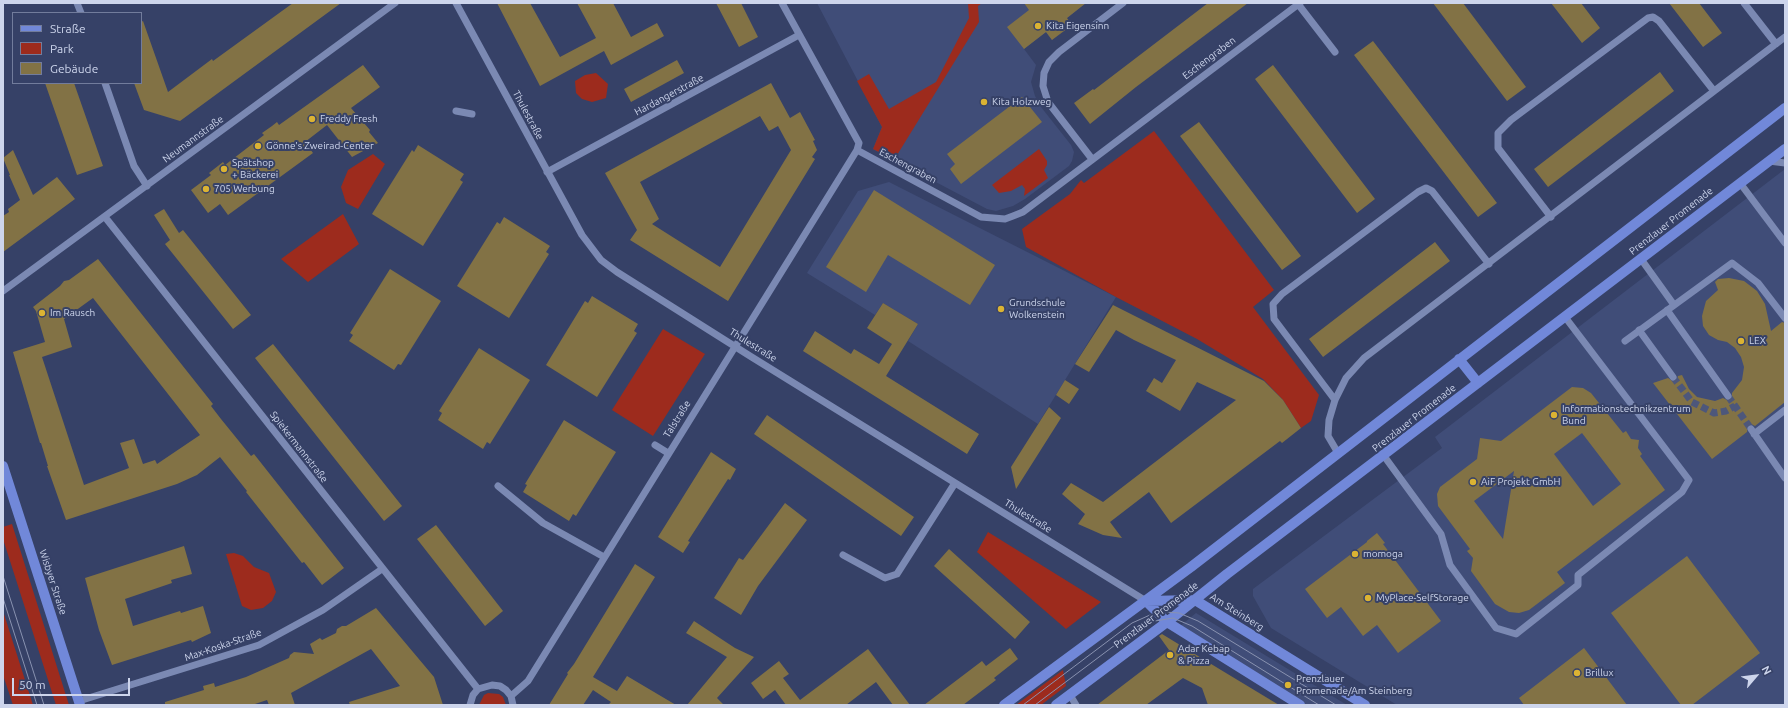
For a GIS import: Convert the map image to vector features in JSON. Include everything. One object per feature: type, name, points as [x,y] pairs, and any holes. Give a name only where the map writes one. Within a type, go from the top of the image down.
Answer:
[{"type":"main road","name":"Prenzlauer Promenade","points":[[1004,705],[1127,613],[1146,601],[1785,108]]},
{"type":"main road","name":"Prenzlauer Promenade","points":[[1056,705],[1167,622],[1226,574],[1384,456],[1785,149]]},
{"type":"main road","points":[[1459,359],[1478,384]]},
{"type":"main road","name":"Wisbyer Straße","points":[[3,466],[80,703]]},
{"type":"main road","name":"Am Steinberg","points":[[1146,601],[1195,600],[1365,705]]},
{"type":"main road","points":[[1146,601],[1167,622],[1300,705]]},
{"type":"street","name":"Neumannstraße","points":[[3,291],[395,3]]},
{"type":"street","name":"Thulestraße","points":[[456,3],[582,235],[601,260],[617,272],[735,346],[1146,601]]},
{"type":"street","points":[[782,3],[859,143],[857,150]]},
{"type":"street","points":[[1092,159],[1048,102],[1044,86],[1044,73],[1049,62],[1059,52],[1123,3]]},
{"type":"street","points":[[1744,3],[1776,44]]},
{"type":"street","points":[[1299,4],[1335,52]]},
{"type":"street","name":"Eschengraben","points":[[857,150],[981,217],[1005,219],[1023,212],[1299,4]]},
{"type":"street","points":[[1550,217],[1498,148],[1498,133],[1511,120],[1648,18],[1653,17],[1659,21],[1714,91]]},
{"type":"street","name":"Hardangerstraße","points":[[547,172],[799,36]]},
{"type":"street","points":[[1338,453],[1328,436],[1329,420],[1334,400],[1346,378],[1364,358],[1785,37]]},
{"type":"street","points":[[105,84],[134,166],[147,186]]},
{"type":"street","points":[[456,110],[472,114]]},
{"type":"street","name":"Talstraße","points":[[511,696],[528,681],[857,150]]},
{"type":"street","points":[[1768,161],[1785,163]]},
{"type":"street","points":[[1740,183],[1785,244]]},
{"type":"street","points":[[1334,400],[1274,319],[1273,304],[1282,294],[1418,192],[1426,188],[1432,191],[1489,264]]},
{"type":"street","name":"Spiekermannstraße","points":[[105,217],[478,689]]},
{"type":"street","points":[[1641,259],[1674,305]]},
{"type":"street","points":[[1625,341],[1732,263],[1758,283],[1785,318]]},
{"type":"street","points":[[1667,310],[1728,396]]},
{"type":"street","points":[[1384,456],[1442,534],[1450,565],[1496,628],[1516,634],[1578,585],[1578,575],[1682,492],[1689,480],[1565,317]]},
{"type":"street","points":[[1639,330],[1672,377]]},
{"type":"street","points":[[1785,410],[1752,431],[1785,478]]},
{"type":"street","points":[[655,445],[668,453]]},
{"type":"street","points":[[843,555],[885,578],[897,574],[955,483]]},
{"type":"street","points":[[498,486],[543,523],[604,557]]},
{"type":"street","name":"Max-Koska-Straße","points":[[80,703],[259,645],[323,610],[382,569]]},
{"type":"street","points":[[470,705],[473,695],[478,689],[492,685],[500,686],[511,696],[513,705]]},
{"type":"street","points":[[1070,695],[1076,705]]},
{"type":"shaded area","points":[[817,3],[1086,3],[1067,18],[1052,40],[1046,32],[1024,49],[1036,65],[1031,82],[1035,96],[1041,107],[1071,145],[1074,152],[1069,166],[1025,199],[1013,206],[996,211],[987,209],[873,149],[882,127]]},
{"type":"shaded area","points":[[1785,169],[1785,705],[1397,705],[1271,628],[1253,596],[1253,589],[1442,448],[1435,437]]},
{"type":"shaded area","name":"Grundschule Wolkenstein","points":[[889,182],[1116,297],[1038,424],[908,341],[918,324],[883,303],[875,315],[807,273],[858,191]]},
{"type":"shaded area","points":[[1196,613],[1347,705],[1307,705],[1179,627]]},
{"type":"green space","points":[[968,3],[982,3],[978,6],[979,22],[894,160],[873,149],[882,127],[857,81],[869,74],[889,109],[936,82],[969,18]]},
{"type":"green space","points":[[596,73],[608,84],[606,98],[592,102],[582,99],[576,93],[575,81],[585,75]]},
{"type":"green space","points":[[1154,131],[1274,290],[1253,307],[1319,395],[1311,421],[1301,428],[1283,400],[1263,379],[1197,339],[1116,297],[1026,247],[1022,229],[1070,194],[1081,180],[1084,183]]},
{"type":"green space","points":[[1039,149],[1047,161],[1047,165],[1044,170],[1048,178],[1024,196],[1025,189],[1022,185],[1011,191],[999,193],[992,185]]},
{"type":"green space","points":[[373,154],[385,164],[358,209],[346,203],[341,187],[348,170]]},
{"type":"green space","points":[[343,214],[359,244],[308,282],[281,259]]},
{"type":"green space","points":[[663,329],[705,354],[653,436],[612,410]]},
{"type":"green space","points":[[12,524],[69,705],[56,705],[3,539],[3,527]]},
{"type":"green space","points":[[988,532],[1101,602],[1066,629],[977,552]]},
{"type":"green space","points":[[234,553],[243,556],[254,567],[269,573],[276,592],[272,601],[263,608],[251,610],[242,606],[226,554]]},
{"type":"green space","points":[[3,611],[33,705],[13,705],[3,675]]},
{"type":"green space","points":[[1063,670],[1066,686],[1041,705],[1016,705]]},
{"type":"green space","points":[[488,693],[499,694],[503,697],[506,705],[479,705],[484,695]]},
{"type":"building","points":[[293,3],[341,3],[180,121],[144,110],[134,84],[142,84],[142,22],[168,92],[212,59],[213,61]]},
{"type":"building","points":[[497,3],[530,3],[560,57],[596,38],[577,3],[613,3],[631,37],[657,23],[664,36],[611,65],[604,51],[540,86]]},
{"type":"building","points":[[716,3],[741,3],[758,37],[739,47]]},
{"type":"building","name":"Kita Eigensinn","points":[[1024,3],[1086,3],[1067,18],[1072,25],[1052,40],[1046,32],[1024,49],[1007,27],[1029,10]]},
{"type":"building","points":[[1208,3],[1248,3],[1136,87],[1090,124],[1074,103],[1093,89],[1094,90]]},
{"type":"building","points":[[1433,3],[1463,3],[1526,87],[1507,101]]},
{"type":"building","points":[[1551,3],[1581,3],[1600,28],[1582,43]]},
{"type":"building","points":[[1669,3],[1699,3],[1722,33],[1703,47]]},
{"type":"building","points":[[1373,41],[1497,203],[1478,217],[1354,55]]},
{"type":"building","points":[[677,60],[684,73],[631,102],[624,89]]},
{"type":"building","points":[[363,65],[380,87],[351,108],[370,130],[369,132],[378,143],[352,157],[327,125],[305,142],[313,153],[228,215],[220,204],[208,213],[191,190],[211,175],[209,173],[223,162],[225,165],[264,135],[262,133],[277,122],[279,125]]},
{"type":"building","points":[[1273,65],[1375,199],[1357,213],[1255,79]]},
{"type":"building","points":[[1660,72],[1674,91],[1548,187],[1534,169]]},
{"type":"building","points":[[771,83],[790,118],[800,112],[815,140],[813,141],[817,150],[812,157],[815,159],[728,301],[630,240],[637,230],[605,173]],"holes":[[[760,116],[769,131],[778,126],[791,150],[720,267],[652,224],[659,219],[640,182]]]},
{"type":"building","points":[[45,84],[74,84],[103,166],[77,175]]},
{"type":"building","points":[[1022,97],[1042,122],[961,184],[950,169],[955,164],[947,154]]},
{"type":"building","points":[[1199,122],[1301,256],[1282,270],[1180,136]]},
{"type":"building","points":[[418,145],[464,174],[460,180],[463,182],[423,246],[372,214],[412,150],[414,152]]},
{"type":"building","points":[[13,150],[33,195],[57,177],[75,199],[3,252],[3,216],[9,212],[8,209],[20,200],[3,158]]},
{"type":"building","points":[[874,190],[995,265],[970,305],[888,255],[866,292],[826,267]]},
{"type":"building","points":[[164,209],[179,233],[183,230],[251,315],[233,329],[165,244],[170,240],[154,215]]},
{"type":"building","points":[[504,217],[550,246],[546,252],[549,254],[509,318],[457,286],[497,222],[500,224]]},
{"type":"building","points":[[1435,242],[1450,261],[1323,357],[1309,339]]},
{"type":"building","points":[[98,259],[213,404],[211,406],[221,419],[251,456],[254,454],[344,568],[322,585],[304,562],[302,563],[220,457],[197,475],[177,484],[66,520],[47,466],[13,352],[45,342],[36,311],[33,307],[60,286],[64,281],[69,280]],"holes":[[[93,298],[200,435],[157,464],[155,460],[143,464],[134,439],[120,443],[129,468],[84,485],[42,357],[72,347],[64,319]]]},
{"type":"building","points":[[390,269],[441,301],[401,365],[398,364],[394,370],[349,341],[353,335],[350,333]]},
{"type":"building","points":[[1729,278],[1744,281],[1757,291],[1765,304],[1771,331],[1782,322],[1785,323],[1785,402],[1755,426],[1751,424],[1748,425],[1747,432],[1712,459],[1653,383],[1668,378],[1674,382],[1678,376],[1682,375],[1689,389],[1697,397],[1715,401],[1723,398],[1729,401],[1732,398],[1732,393],[1742,380],[1744,367],[1741,357],[1735,348],[1727,342],[1718,340],[1709,335],[1703,326],[1702,316],[1706,301],[1718,290],[1715,282],[1718,279]]},
{"type":"building","points":[[592,296],[638,324],[634,331],[637,333],[597,397],[546,365],[585,301],[588,303]]},
{"type":"building","points":[[883,303],[918,324],[886,376],[979,434],[967,454],[803,351],[815,331],[851,354],[854,349],[879,364],[892,344],[867,328]]},
{"type":"building","points":[[1113,305],[1264,381],[1283,400],[1301,428],[1282,443],[1280,441],[1171,523],[1149,492],[1110,522],[1122,538],[1103,535],[1078,524],[1085,514],[1062,494],[1071,483],[1103,502],[1236,400],[1197,382],[1180,411],[1146,391],[1154,378],[1162,383],[1176,360],[1116,330],[1089,372],[1075,364]]},
{"type":"building","points":[[273,344],[402,506],[384,521],[255,358]]},
{"type":"building","points":[[479,348],[530,380],[490,444],[487,442],[483,449],[438,420],[442,413],[439,411]]},
{"type":"building","points":[[1065,380],[1079,389],[1069,404],[1056,395]]},
{"type":"building","points":[[1572,387],[1583,388],[1591,393],[1623,433],[1626,431],[1631,439],[1639,440],[1638,448],[1642,454],[1640,456],[1665,490],[1557,572],[1565,583],[1529,610],[1519,613],[1509,612],[1495,604],[1471,571],[1473,558],[1467,551],[1470,549],[1438,506],[1437,494],[1440,487],[1477,459],[1480,438],[1501,441]],"holes":[[[1582,433],[1621,484],[1593,506],[1554,454]],[[1514,471],[1503,539],[1474,501]]]},
{"type":"building","points":[[1049,407],[1061,418],[1016,489],[1011,467]]},
{"type":"building","points":[[767,415],[914,517],[901,536],[754,434]]},
{"type":"building","points":[[564,420],[616,452],[576,516],[573,514],[569,521],[523,492],[527,485],[525,484]]},
{"type":"building","points":[[711,452],[736,469],[688,541],[690,542],[683,553],[658,537]]},
{"type":"building","points":[[785,503],[807,520],[758,586],[741,615],[714,598],[739,558],[743,560]]},
{"type":"building","points":[[436,525],[503,611],[485,626],[417,539]]},
{"type":"building","name":"MyPlace-SelfStorage","points":[[1377,533],[1385,543],[1383,544],[1441,621],[1398,653],[1377,625],[1363,636],[1341,607],[1327,618],[1305,589]]},
{"type":"building","points":[[184,546],[192,574],[171,580],[172,583],[125,599],[133,626],[180,611],[181,613],[203,606],[211,633],[192,642],[191,640],[112,665],[99,630],[85,578]]},
{"type":"building","points":[[949,549],[1030,622],[1015,639],[934,566]]},
{"type":"building","points":[[1687,556],[1760,653],[1692,705],[1681,705],[1611,613]]},
{"type":"building","points":[[635,564],[655,577],[593,677],[617,691],[627,676],[676,705],[608,705],[611,702],[593,690],[583,705],[549,705],[568,674],[567,673]]},
{"type":"building","points":[[376,608],[434,677],[443,705],[350,705],[349,702],[400,686],[371,649],[291,693],[295,705],[269,705],[267,700],[252,705],[165,705],[165,702],[204,690],[203,686],[214,683],[215,687],[246,677],[289,658],[294,652],[314,654],[310,644],[320,638],[322,640],[336,633],[337,629],[342,626],[346,626]]},
{"type":"building","points":[[694,621],[735,648],[754,657],[717,698],[724,705],[687,705],[727,657],[686,633]]},
{"type":"building","points":[[1162,634],[1279,705],[1208,705],[1202,688],[1183,678],[1146,705],[1097,705],[1169,650],[1159,636]]},
{"type":"building","points":[[1010,648],[1018,659],[994,678],[996,680],[963,705],[924,705],[982,661],[986,666]]},
{"type":"building","name":"Brillux","points":[[1584,648],[1627,705],[1524,705],[1519,698]]},
{"type":"building","points":[[868,649],[910,705],[893,705],[876,682],[846,705],[786,705],[775,690],[763,699],[751,683],[779,661],[789,674],[783,678],[800,700]]},
{"type":"tunnel","points":[[1673,377],[1692,402],[1714,413],[1726,411],[1735,406]]},
{"type":"tunnel","points":[[1728,396],[1751,429]]},
{"type":"tram line","points":[[3,576],[44,705]]},
{"type":"tram line","points":[[3,598],[37,705]]},
{"type":"tram line","points":[[1023,705],[1132,623],[1150,615],[1165,612],[1179,613],[1198,621],[1336,705]]},
{"type":"tram line","points":[[1035,705],[1139,627],[1155,621],[1173,618],[1192,626],[1319,705]]},
{"type":"place","name":"Kita Eigensinn","points":[[1038,26]]},
{"type":"place","name":"Kita Holzweg","points":[[984,102]]},
{"type":"place","name":"Freddy Fresh","points":[[312,119]]},
{"type":"place","name":"Gönne's Zweirad-Center","points":[[258,146]]},
{"type":"place","name":"Spätshop + Bäckerei","points":[[224,169]]},
{"type":"place","name":"705 Werbung","points":[[206,189]]},
{"type":"place","name":"Grundschule Wolkenstein","points":[[1001,309]]},
{"type":"place","name":"Im Rausch","points":[[42,313]]},
{"type":"place","name":"LEX","points":[[1741,341]]},
{"type":"place","name":"Informationstechnikzentrum Bund","points":[[1554,415]]},
{"type":"place","name":"AiF Projekt GmbH","points":[[1473,482]]},
{"type":"place","name":"momoga","points":[[1355,554]]},
{"type":"place","name":"MyPlace-SelfStorage","points":[[1368,598]]},
{"type":"place","name":"Adar Kebap & Pizza","points":[[1170,655]]},
{"type":"place","name":"Brillux","points":[[1577,673]]},
{"type":"place","name":"Prenzlauer Promenade/Am Steinberg","points":[[1288,685]]}]
